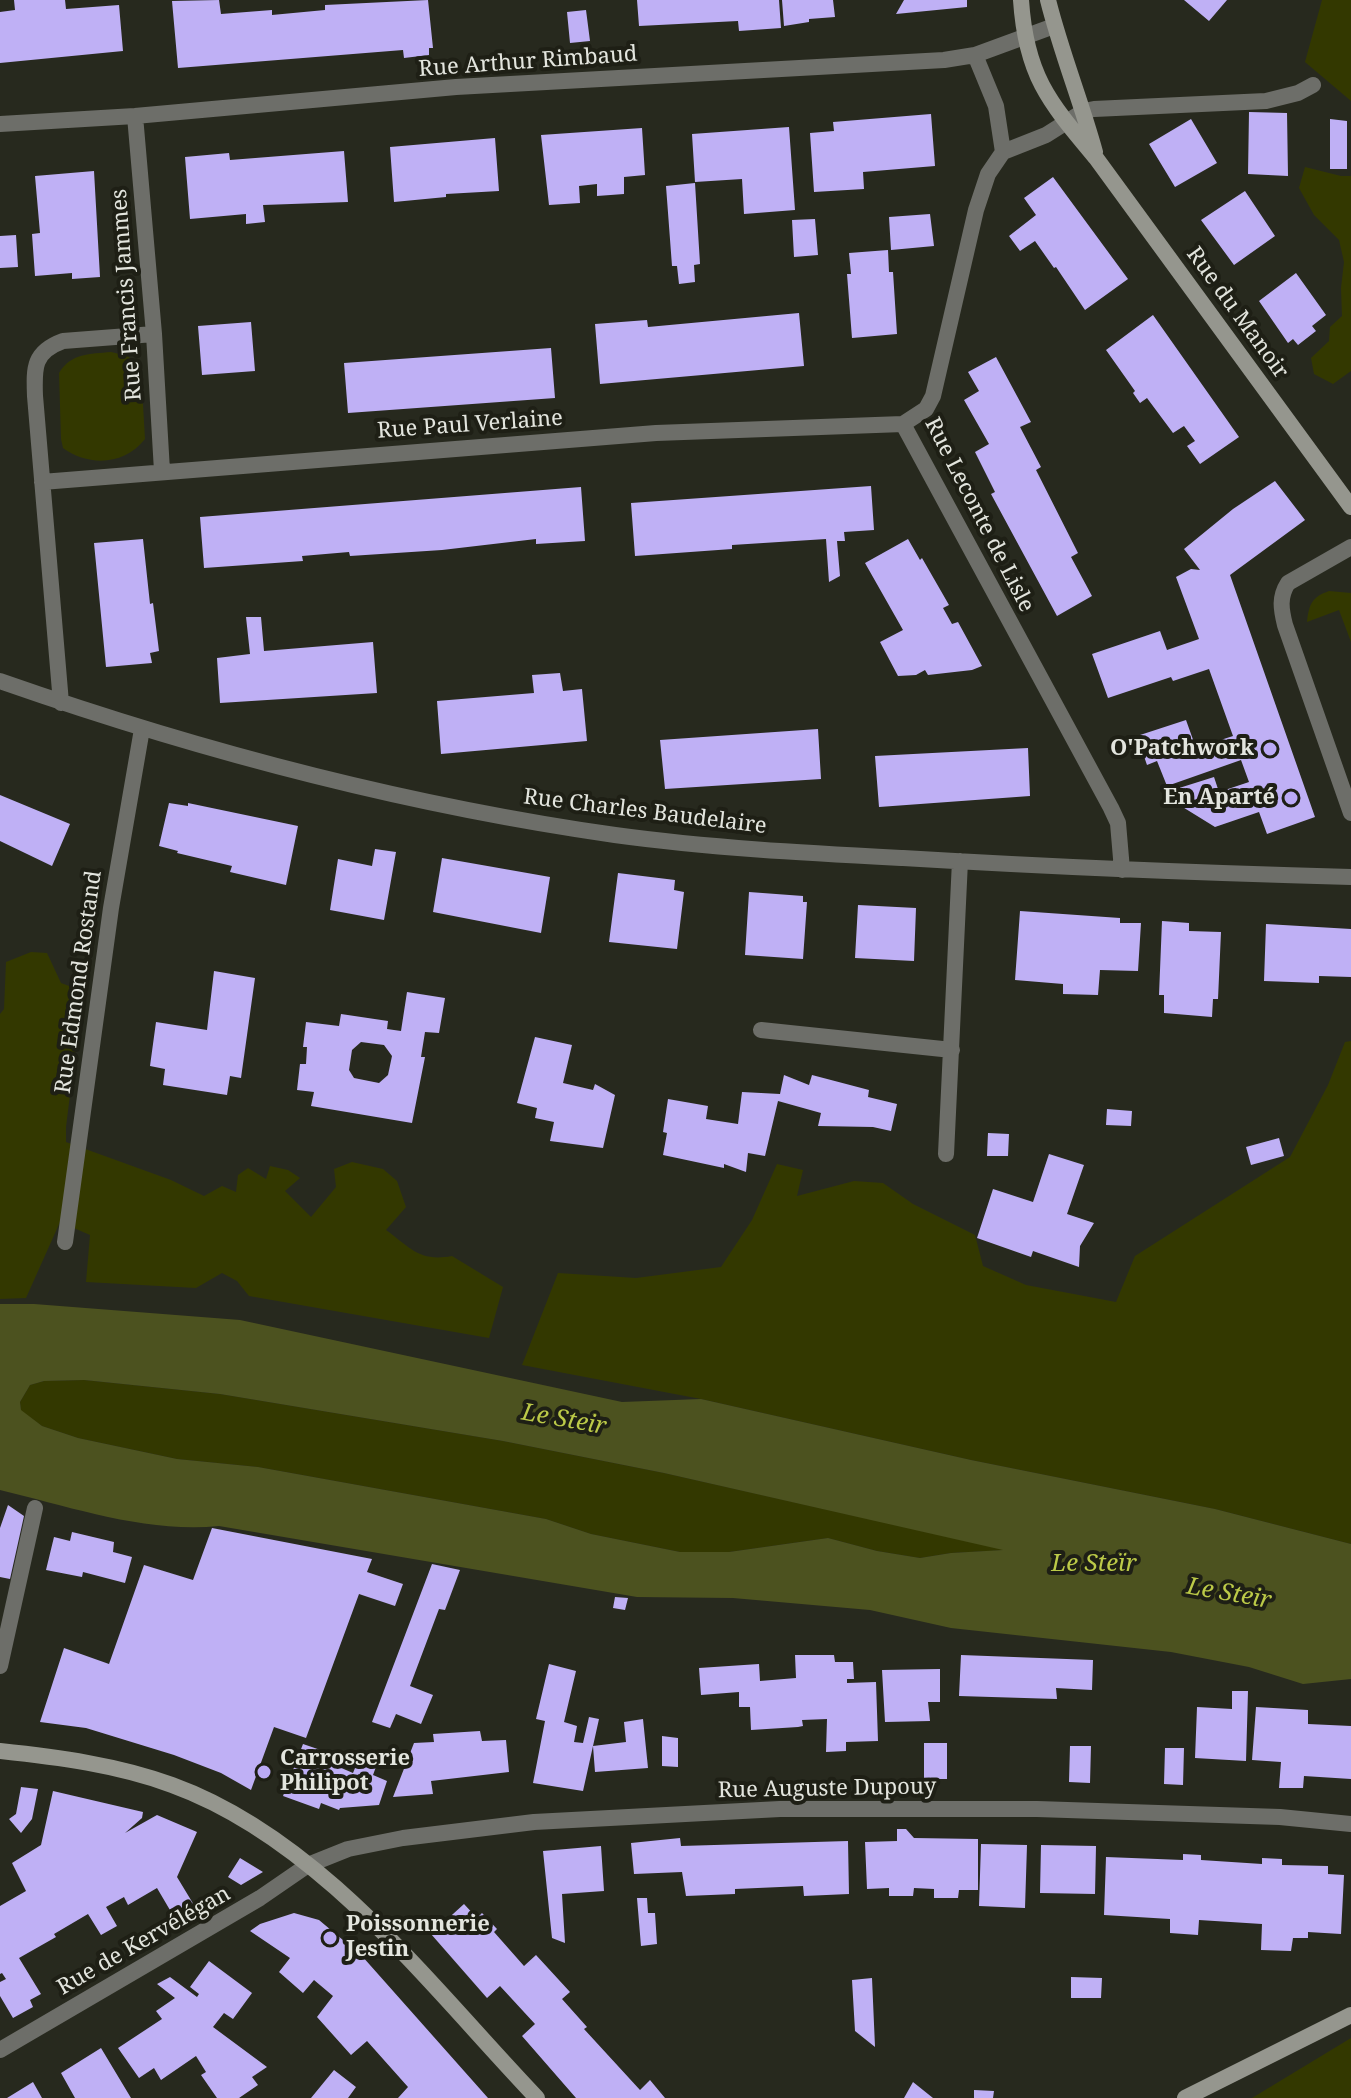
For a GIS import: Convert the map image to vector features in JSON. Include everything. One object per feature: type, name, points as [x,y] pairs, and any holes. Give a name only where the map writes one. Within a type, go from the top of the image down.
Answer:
[{"type":"street","name":"Rue du Manoir","points":[[1021,0],[1024,37],[1040,84],[1346,500],[1351,524]]},
{"type":"street","name":"Rue du Manoir","points":[[1048,0],[1096,158]]},
{"type":"street","name":"Rue Arthur Rimbaud","points":[[0,124],[135,116],[456,87],[944,60],[975,55],[1054,26]]},
{"type":"street","points":[[975,55],[996,106],[1003,152],[1046,135],[1084,111],[1266,101],[1298,93],[1313,85]]},
{"type":"street","name":"Rue Francis Jammes","points":[[135,116],[154,334],[162,471]]},
{"type":"street","name":"Rue Leconte de Lisle","points":[[1003,152],[982,187],[933,396],[926,409],[903,424],[1111,808],[1118,823],[1122,870]]},
{"type":"street","points":[[61,703],[42,482],[36,363],[42,353],[63,341],[154,334]]},
{"type":"street","name":"Rue Paul Verlaine","points":[[42,482],[656,433],[903,424]]},
{"type":"street","points":[[1351,547],[1288,583],[1281,603],[1285,625],[1351,813]]},
{"type":"street","name":"Rue Charles Baudelaire","points":[[0,681],[142,729],[346,784],[481,812],[612,834],[725,846],[960,861],[1351,877]]},
{"type":"street","name":"Rue Edmond Rostand","points":[[65,1242],[111,908],[142,729]]},
{"type":"street","points":[[946,1154],[960,861]]},
{"type":"street","points":[[761,1030],[952,1050]]},
{"type":"street","points":[[0,1666],[35,1508]]},
{"type":"street","points":[[0,1751],[87,1764],[171,1784],[231,1814],[308,1865],[376,1925],[537,2098]]},
{"type":"street","name":"Rue Auguste Dupouy","points":[[308,1865],[348,1849],[403,1838],[534,1822],[645,1814],[780,1809],[1037,1809],[1265,1817],[1351,1824]]},
{"type":"street","name":"Rue de Kervélégan","points":[[0,2050],[260,1898],[308,1865]]},
{"type":"street","points":[[1185,2098],[1351,2015]]},
{"type":"shaded area","points":[[1322,0],[1351,0],[1351,101],[1305,62]]},
{"type":"shaded area","points":[[1305,167],[1351,176],[1351,371],[1333,384],[1314,374],[1311,358],[1329,341],[1330,327],[1342,316],[1344,262],[1339,240],[1314,215],[1299,188]]},
{"type":"shaded area","points":[[111,352],[128,356],[141,370],[145,439],[137,448],[117,458],[84,458],[63,448],[59,373],[75,358]]},
{"type":"shaded area","points":[[1329,591],[1351,593],[1351,642],[1339,610],[1307,622],[1312,602]]},
{"type":"shaded area","points":[[31,952],[47,953],[61,983],[83,991],[66,1142],[171,1180],[204,1196],[222,1186],[236,1192],[238,1175],[248,1168],[266,1179],[270,1166],[288,1170],[300,1178],[285,1191],[311,1217],[336,1187],[334,1169],[352,1162],[383,1169],[397,1181],[406,1207],[386,1230],[416,1252],[431,1257],[452,1256],[503,1287],[489,1338],[249,1296],[237,1281],[222,1273],[196,1288],[86,1282],[90,1235],[60,1222],[26,1298],[0,1299],[0,1014],[4,1009],[6,962]]},
{"type":"shaded area","points":[[1351,1041],[1351,1544],[1215,1509],[971,1460],[701,1399],[522,1365],[558,1273],[636,1278],[721,1267],[752,1220],[777,1164],[803,1170],[797,1196],[854,1181],[883,1183],[913,1204],[975,1235],[983,1266],[1026,1285],[1116,1302],[1135,1256],[1290,1157],[1328,1085],[1345,1042]]},
{"type":"shaded area","points":[[84,1380],[220,1394],[503,1441],[664,1473],[1007,1550],[920,1558],[828,1538],[729,1552],[680,1552],[591,1534],[546,1519],[258,1467],[177,1459],[78,1438],[42,1426],[21,1411],[20,1402],[30,1385],[44,1381]]},
{"type":"shaded area","points":[[1351,2038],[1351,2098],[1252,2098]]},
{"type":"water","name":"Le Steïr","points":[[0,1304],[240,1320],[622,1402],[701,1399],[971,1460],[1215,1509],[1351,1544],[1351,1679],[1303,1684],[1249,1667],[1171,1652],[951,1628],[870,1610],[733,1598],[637,1597],[219,1526],[163,1526],[136,1522],[0,1490]],"holes":[[[84,1380],[220,1394],[503,1441],[664,1473],[1003,1550],[920,1558],[828,1538],[729,1552],[680,1552],[591,1534],[546,1519],[258,1467],[177,1459],[78,1438],[42,1426],[21,1410],[20,1402],[30,1385],[44,1381]]]},
{"type":"building","points":[[14,0],[65,0],[66,9],[119,5],[123,51],[0,63],[0,12],[15,10]]},
{"type":"building","points":[[219,0],[221,14],[272,10],[272,15],[325,10],[325,5],[428,0],[433,48],[429,48],[429,55],[404,58],[403,50],[178,68],[172,1]]},
{"type":"building","points":[[637,0],[779,0],[781,28],[739,31],[738,21],[639,26]]},
{"type":"building","points":[[782,0],[833,0],[835,17],[809,19],[809,22],[784,26]]},
{"type":"building","points":[[904,0],[967,0],[967,7],[896,14]]},
{"type":"building","points":[[1184,0],[1227,0],[1209,21]]},
{"type":"building","points":[[586,10],[590,41],[570,43],[567,12]]},
{"type":"building","points":[[1249,112],[1287,113],[1288,176],[1248,174]]},
{"type":"building","points":[[931,114],[935,166],[863,172],[864,189],[814,192],[810,133],[834,131],[833,122]]},
{"type":"building","points":[[1191,119],[1217,163],[1175,187],[1149,144]]},
{"type":"building","points":[[1330,119],[1347,121],[1347,169],[1330,169]]},
{"type":"building","points":[[789,127],[795,210],[744,214],[742,179],[695,182],[692,134]]},
{"type":"building","points":[[642,128],[645,175],[624,177],[624,194],[597,196],[597,184],[579,186],[580,203],[549,205],[541,135]]},
{"type":"building","points":[[495,138],[499,191],[446,194],[446,197],[394,202],[390,147]]},
{"type":"building","points":[[344,151],[348,202],[263,205],[265,222],[246,224],[246,214],[190,219],[185,157],[229,153],[230,160]]},
{"type":"building","points":[[94,171],[100,277],[72,279],[72,273],[35,276],[32,234],[40,233],[35,176]]},
{"type":"building","points":[[1053,177],[1128,279],[1085,310],[1035,241],[1020,251],[1009,236],[1036,215],[1024,198]]},
{"type":"building","points":[[695,183],[700,264],[694,265],[695,282],[679,284],[677,266],[672,266],[666,186]]},
{"type":"building","points":[[1245,191],[1275,236],[1234,265],[1201,220]]},
{"type":"building","points":[[930,214],[934,246],[891,250],[889,217]]},
{"type":"building","points":[[815,219],[818,255],[794,257],[792,220]]},
{"type":"building","points":[[16,235],[18,267],[0,268],[0,236]]},
{"type":"building","points":[[888,250],[889,272],[893,272],[897,334],[852,338],[847,274],[851,274],[849,253]]},
{"type":"building","points":[[1296,273],[1326,315],[1312,326],[1316,331],[1298,345],[1293,339],[1288,343],[1259,301]]},
{"type":"building","points":[[799,313],[804,366],[600,384],[595,324],[647,320],[648,327]]},
{"type":"building","points":[[1153,315],[1239,437],[1200,464],[1187,446],[1195,441],[1184,426],[1173,433],[1147,398],[1140,403],[1106,350]]},
{"type":"building","points":[[251,322],[255,371],[202,375],[198,326]]},
{"type":"building","points":[[551,348],[555,398],[348,413],[344,363]]},
{"type":"building","points":[[996,357],[1031,422],[1020,427],[1041,467],[1036,470],[1078,553],[1071,557],[1092,596],[1057,616],[991,494],[995,492],[975,452],[989,444],[964,400],[979,391],[968,372]]},
{"type":"building","points":[[1275,481],[1305,520],[1230,575],[1315,817],[1267,834],[1259,812],[1215,827],[1181,806],[1176,789],[1214,777],[1219,792],[1249,782],[1241,760],[1167,786],[1157,761],[1147,765],[1137,736],[1186,720],[1196,748],[1233,736],[1209,669],[1173,681],[1171,677],[1108,698],[1092,654],[1160,631],[1167,650],[1199,639],[1176,577],[1191,569],[1200,570],[1184,549],[1233,509]]},
{"type":"building","points":[[871,486],[874,530],[844,532],[845,541],[837,541],[840,576],[829,582],[826,539],[635,556],[631,503]]},
{"type":"building","points":[[581,487],[585,541],[536,544],[536,539],[442,550],[350,556],[349,552],[302,556],[303,561],[204,568],[200,517]]},
{"type":"building","points":[[143,539],[159,651],[150,653],[152,663],[106,667],[94,543]]},
{"type":"building","points":[[908,539],[949,605],[943,608],[952,624],[958,622],[982,666],[972,670],[928,675],[925,670],[916,675],[898,676],[880,642],[903,630],[865,563]]},
{"type":"building","points":[[246,617],[261,617],[264,651],[373,642],[377,693],[220,703],[217,658],[250,654]]},
{"type":"building","points":[[560,673],[563,691],[582,689],[587,741],[441,754],[437,701],[534,693],[532,675]]},
{"type":"building","points":[[818,729],[821,779],[665,789],[660,740]]},
{"type":"building","points":[[1028,748],[1030,796],[879,807],[875,756]]},
{"type":"building","points":[[0,795],[70,824],[52,866],[0,841]]},
{"type":"building","points":[[169,803],[188,806],[188,803],[298,826],[286,885],[230,872],[232,866],[159,846]]},
{"type":"building","points":[[375,849],[396,852],[384,920],[330,910],[338,859],[372,866]]},
{"type":"building","points":[[442,858],[550,877],[541,933],[433,912]]},
{"type":"building","points":[[618,873],[675,880],[674,890],[684,892],[677,949],[609,942]]},
{"type":"building","points":[[749,892],[803,896],[803,902],[807,902],[803,959],[745,955]]},
{"type":"building","points":[[858,905],[916,908],[914,961],[855,958]]},
{"type":"building","points":[[1020,911],[1120,918],[1120,923],[1141,923],[1138,971],[1100,970],[1098,995],[1063,994],[1063,984],[1015,980]]},
{"type":"building","points":[[1162,921],[1189,923],[1189,931],[1221,932],[1218,999],[1213,999],[1212,1017],[1164,1013],[1164,995],[1159,995]]},
{"type":"building","points":[[1266,924],[1351,929],[1351,977],[1319,976],[1319,983],[1264,981]]},
{"type":"building","points":[[214,971],[255,978],[241,1078],[230,1076],[227,1095],[163,1085],[165,1069],[150,1066],[156,1022],[207,1030]]},
{"type":"building","points":[[407,992],[445,998],[439,1033],[425,1032],[421,1057],[425,1057],[412,1123],[311,1106],[314,1092],[297,1090],[300,1064],[306,1064],[307,1047],[303,1047],[306,1022],[339,1026],[341,1014],[388,1021],[387,1029],[401,1031]],"holes":[[[361,1042],[384,1045],[392,1056],[388,1075],[379,1083],[354,1078],[349,1070],[352,1050]]]},
{"type":"building","points":[[535,1037],[572,1045],[563,1083],[593,1090],[595,1084],[615,1095],[603,1148],[550,1141],[554,1122],[535,1118],[537,1108],[517,1103]]},
{"type":"building","points":[[784,1075],[809,1085],[812,1075],[869,1090],[868,1097],[897,1104],[891,1131],[873,1127],[818,1126],[821,1113],[778,1101],[765,1156],[748,1153],[746,1172],[724,1164],[724,1168],[663,1155],[668,1099],[708,1106],[706,1119],[738,1124],[742,1092],[780,1094]]},
{"type":"building","points":[[1107,1109],[1132,1111],[1131,1126],[1106,1125]]},
{"type":"building","points":[[988,1133],[1009,1134],[1008,1156],[987,1156]]},
{"type":"building","points":[[1279,1138],[1284,1156],[1251,1165],[1246,1147]]},
{"type":"building","points":[[1049,1154],[1084,1165],[1067,1214],[1094,1223],[1080,1246],[1079,1267],[1033,1251],[1031,1257],[977,1238],[993,1189],[1033,1202]]},
{"type":"building","points":[[8,1505],[24,1516],[10,1579],[0,1577],[0,1528]]},
{"type":"building","points":[[212,1528],[372,1559],[367,1572],[403,1584],[395,1606],[359,1594],[306,1738],[274,1727],[251,1790],[221,1773],[174,1755],[86,1728],[40,1722],[64,1648],[109,1664],[144,1565],[193,1580]]},
{"type":"building","points":[[72,1532],[114,1542],[113,1552],[132,1557],[125,1583],[83,1572],[82,1577],[46,1570],[54,1537],[70,1541]]},
{"type":"building","points":[[432,1564],[460,1570],[445,1610],[439,1609],[410,1686],[433,1695],[421,1724],[396,1714],[390,1728],[372,1722]]},
{"type":"building","points":[[615,1597],[628,1598],[625,1610],[613,1608]]},
{"type":"building","points":[[795,1655],[834,1655],[835,1662],[853,1662],[854,1679],[847,1679],[847,1683],[876,1682],[878,1741],[846,1742],[846,1751],[826,1752],[827,1719],[802,1720],[803,1726],[798,1727],[751,1730],[750,1707],[739,1707],[739,1692],[701,1695],[699,1668],[759,1664],[760,1681],[796,1678]]},
{"type":"building","points":[[961,1655],[1093,1660],[1092,1690],[1056,1688],[1057,1699],[959,1696]]},
{"type":"building","points":[[549,1664],[576,1671],[564,1722],[577,1726],[574,1742],[583,1743],[589,1717],[599,1719],[583,1791],[533,1783],[545,1721],[536,1719]]},
{"type":"building","points":[[940,1669],[940,1702],[928,1702],[930,1721],[885,1722],[882,1670]]},
{"type":"building","points":[[1232,1691],[1248,1691],[1246,1761],[1195,1758],[1197,1707],[1232,1709]]},
{"type":"building","points":[[1256,1707],[1308,1710],[1308,1724],[1351,1726],[1351,1779],[1304,1776],[1303,1788],[1279,1788],[1281,1762],[1252,1760]]},
{"type":"building","points":[[643,1719],[648,1768],[595,1772],[593,1746],[626,1742],[624,1722]]},
{"type":"building","points":[[480,1731],[482,1741],[506,1740],[509,1772],[431,1781],[433,1794],[393,1797],[414,1743],[434,1742],[433,1734]]},
{"type":"building","points":[[662,1736],[678,1738],[678,1767],[662,1766]]},
{"type":"building","points":[[924,1743],[947,1743],[947,1779],[924,1779]]},
{"type":"building","points":[[303,1744],[344,1758],[339,1767],[353,1773],[359,1758],[377,1764],[373,1775],[387,1781],[379,1805],[339,1810],[321,1803],[319,1809],[283,1796]]},
{"type":"building","points":[[1070,1746],[1091,1746],[1090,1783],[1069,1782]]},
{"type":"building","points":[[1165,1748],[1184,1748],[1183,1785],[1164,1784]]},
{"type":"building","points":[[21,1787],[38,1789],[32,1819],[21,1833],[9,1819],[16,1814]]},
{"type":"building","points":[[53,1791],[143,1812],[142,1818],[125,1833],[157,1815],[197,1832],[177,1877],[197,1910],[177,1922],[157,1888],[128,1905],[124,1897],[106,1907],[117,1926],[101,1935],[88,1914],[19,1958],[41,1994],[30,2000],[33,2007],[13,2018],[0,1996],[0,1982],[6,1979],[0,1974],[0,1906],[26,1891],[12,1863],[41,1845]]},
{"type":"building","points":[[897,1829],[906,1829],[914,1838],[978,1839],[978,1890],[959,1890],[958,1898],[934,1898],[934,1889],[914,1888],[913,1896],[889,1896],[889,1888],[867,1889],[865,1842],[897,1841]]},
{"type":"building","points":[[680,1838],[681,1846],[848,1841],[849,1894],[804,1896],[803,1886],[735,1889],[735,1894],[686,1896],[682,1872],[634,1874],[631,1843]]},
{"type":"building","points":[[981,1844],[1027,1845],[1025,1908],[979,1906]]},
{"type":"building","points":[[1041,1845],[1096,1846],[1095,1894],[1040,1893]]},
{"type":"building","points":[[601,1846],[604,1891],[562,1894],[565,1943],[552,1938],[543,1851]]},
{"type":"building","points":[[1183,1854],[1201,1855],[1201,1860],[1262,1864],[1262,1858],[1282,1859],[1282,1865],[1328,1866],[1328,1874],[1344,1875],[1341,1934],[1308,1932],[1308,1938],[1293,1938],[1291,1951],[1261,1950],[1262,1924],[1199,1920],[1198,1935],[1170,1933],[1170,1919],[1104,1915],[1106,1857],[1183,1860]]},
{"type":"building","points":[[240,1858],[263,1872],[241,1885],[228,1877]]},
{"type":"building","points":[[637,1898],[647,1898],[648,1913],[655,1913],[657,1944],[641,1946]]},
{"type":"building","points":[[464,1904],[477,1918],[482,1913],[524,1966],[536,1955],[570,1992],[562,1999],[587,2027],[584,2029],[640,2090],[650,2080],[665,2098],[576,2098],[522,2036],[535,2024],[500,1986],[487,1998],[431,1934]]},
{"type":"building","points":[[294,1913],[319,1920],[362,1956],[488,2098],[398,2098],[408,2087],[367,2041],[351,2055],[317,2017],[333,1996],[314,1980],[303,1993],[279,1972],[290,1958],[250,1931],[260,1924]]},
{"type":"building","points":[[209,1961],[252,1993],[233,2019],[224,2013],[213,2027],[267,2067],[252,2077],[258,2085],[239,2098],[217,2098],[201,2075],[206,2072],[196,2056],[161,2080],[154,2068],[139,2078],[118,2048],[162,2019],[156,2011],[175,1998],[157,1984],[170,1977],[197,1997],[199,1994],[190,1987]]},
{"type":"building","points":[[1071,1977],[1102,1978],[1101,1998],[1071,1998]]},
{"type":"building","points":[[872,1978],[875,2047],[855,2031],[852,1980]]},
{"type":"building","points":[[101,2048],[131,2098],[75,2098],[61,2073]]},
{"type":"building","points":[[334,2070],[356,2087],[348,2098],[311,2098]]},
{"type":"building","points":[[33,2082],[42,2098],[7,2098]]},
{"type":"building","points":[[913,2082],[933,2098],[904,2098]]},
{"type":"building","points":[[974,2090],[994,2091],[993,2098],[974,2098]]},
{"type":"place","name":"O'Patchwork","points":[[1270,749]]},
{"type":"place","name":"En Aparté","points":[[1291,798]]},
{"type":"place","name":"Carrosserie Philipot","points":[[264,1772]]},
{"type":"place","name":"Poissonnerie Jestin","points":[[330,1938]]},
{"type":"water label","name":"Le Steir","points":[[564,1420]]},
{"type":"water label","name":"Le Steir","points":[[1229,1594]]}]
